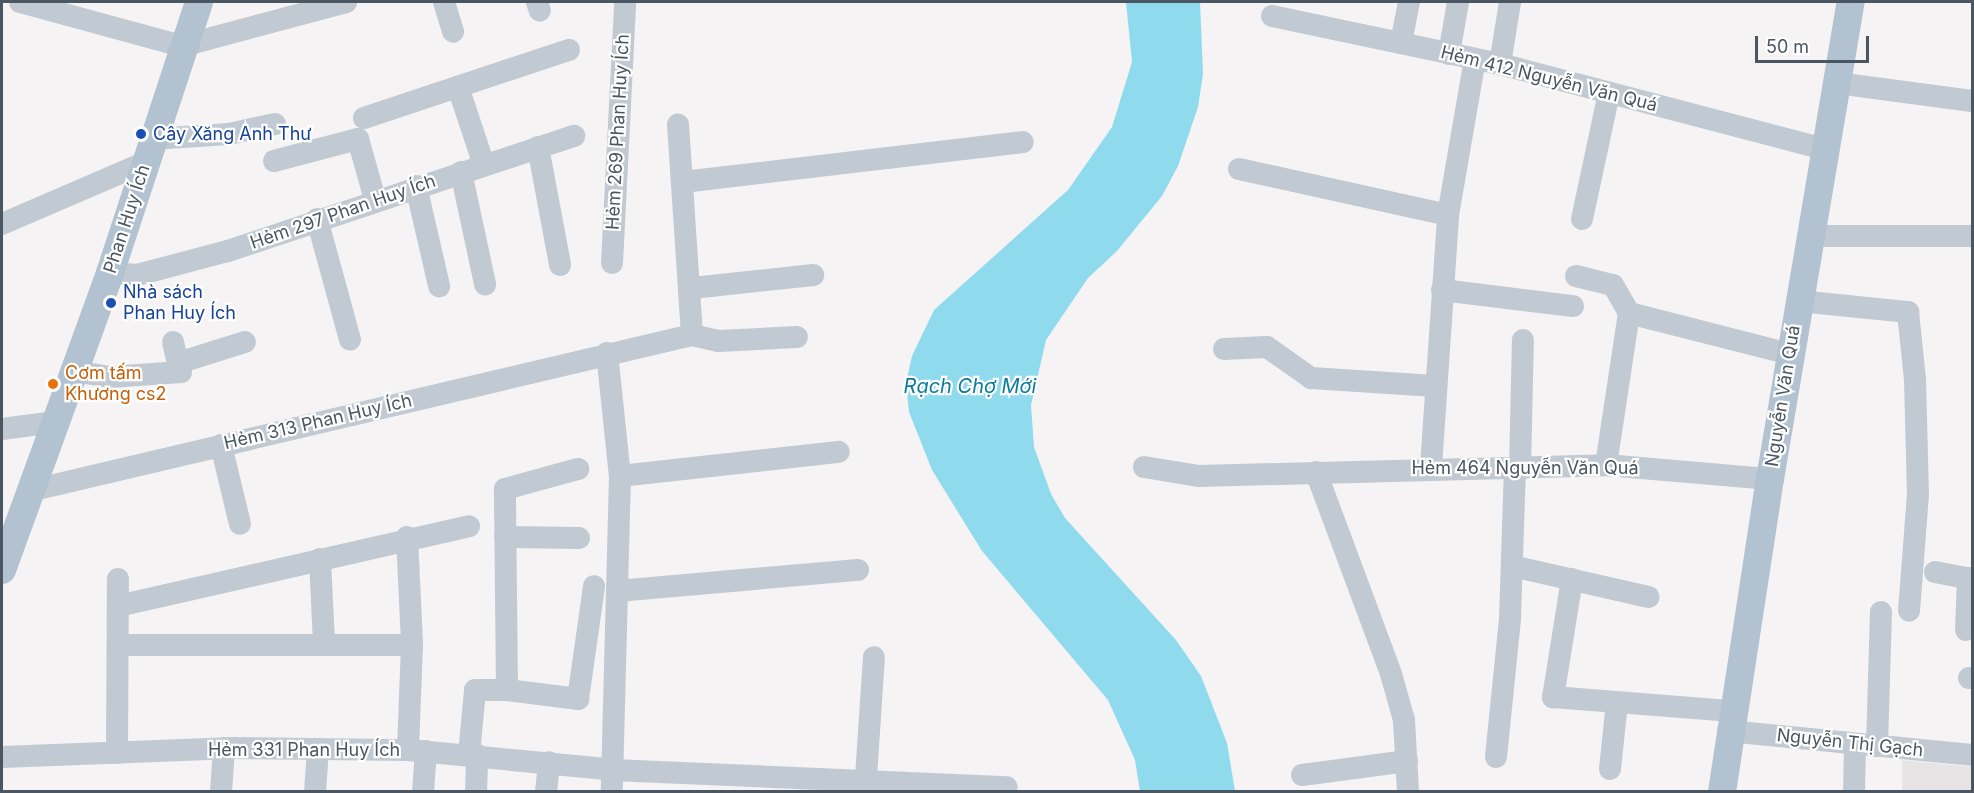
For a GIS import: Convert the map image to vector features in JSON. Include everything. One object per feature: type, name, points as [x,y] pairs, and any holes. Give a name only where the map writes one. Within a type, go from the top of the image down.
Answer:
[{"type":"main road","name":"Phan Huy Ích","points":[[2,570],[110,273],[182,46],[199,2]]},
{"type":"main road","name":"Nguyễn Văn Quá","points":[[1722,792],[1730,721],[1851,2]]},
{"type":"street","points":[[20,2],[182,46],[346,2]]},
{"type":"street","points":[[444,2],[453,32]]},
{"type":"street","name":"Hẻm 269 Phan Huy Ích","points":[[612,263],[624,2]]},
{"type":"street","points":[[1401,43],[1408,2]]},
{"type":"street","points":[[1449,54],[1458,2]]},
{"type":"street","points":[[1500,64],[1510,2]]},
{"type":"street","name":"Hẻm 412 Nguyễn Văn Quá","points":[[1272,16],[1500,64],[1825,149]]},
{"type":"street","points":[[364,118],[569,50]]},
{"type":"street","points":[[1431,467],[1448,215],[1475,59]]},
{"type":"street","points":[[1837,83],[1972,101]]},
{"type":"street","points":[[458,87],[484,165]]},
{"type":"street","points":[[1582,219],[1609,93]]},
{"type":"street","points":[[2,224],[150,150],[275,124]]},
{"type":"street","points":[[678,124],[692,288],[692,335],[718,341],[797,337]]},
{"type":"street","name":"Hẻm 297 Phan Huy Ích","points":[[110,273],[149,272],[228,251],[375,199],[574,136]]},
{"type":"street","points":[[274,161],[358,139],[375,199]]},
{"type":"street","points":[[683,182],[1023,142]]},
{"type":"street","points":[[538,147],[560,265]]},
{"type":"street","points":[[1239,169],[1448,215]]},
{"type":"street","points":[[461,172],[485,284]]},
{"type":"street","points":[[416,186],[439,286]]},
{"type":"street","points":[[317,219],[350,340]]},
{"type":"street","points":[[1810,236],[1972,236]]},
{"type":"street","points":[[692,288],[813,274]]},
{"type":"street","points":[[1576,276],[1613,285],[1629,313],[1606,465]]},
{"type":"street","points":[[1442,290],[1573,306]]},
{"type":"street","points":[[1799,301],[1908,312],[1915,380],[1918,494],[1909,611]]},
{"type":"street","points":[[1629,313],[1790,354]]},
{"type":"street","name":"Hẻm 313 Phan Huy Ích","points":[[29,491],[607,353],[692,335]]},
{"type":"street","points":[[1496,757],[1512,566],[1523,340]]},
{"type":"street","points":[[74,370],[110,377],[153,376],[181,372],[176,353],[245,342]]},
{"type":"street","points":[[1224,349],[1267,347],[1311,378],[1435,386]]},
{"type":"street","points":[[607,353],[620,476],[610,777]]},
{"type":"street","points":[[2,429],[54,422]]},
{"type":"street","points":[[221,445],[240,524]]},
{"type":"street","points":[[620,476],[839,452]]},
{"type":"street","name":"Hẻm 464 Nguyễn Văn Quá","points":[[1144,467],[1199,476],[1431,467],[1517,469],[1606,465],[1770,479]]},
{"type":"street","points":[[507,690],[505,489],[578,469]]},
{"type":"street","points":[[1316,472],[1391,674],[1404,720],[1408,792]]},
{"type":"street","points":[[118,606],[407,537],[469,526]]},
{"type":"street","points":[[407,537],[417,751],[423,792]]},
{"type":"street","points":[[505,537],[579,538]]},
{"type":"street","points":[[320,559],[324,645]]},
{"type":"street","points":[[1512,566],[1649,597]]},
{"type":"street","points":[[617,591],[858,570]]},
{"type":"street","points":[[1935,572],[1970,579],[1966,630]]},
{"type":"street","points":[[117,753],[118,579]]},
{"type":"street","name":"Nguyễn Thị Gạch","points":[[1572,579],[1553,697],[1617,702],[1866,745],[1972,755]]},
{"type":"street","points":[[476,792],[473,755],[475,690],[507,690],[578,699],[594,586]]},
{"type":"street","points":[[1854,792],[1866,745],[1881,612]]},
{"type":"street","points":[[118,645],[412,645]]},
{"type":"street","points":[[865,786],[874,657]]},
{"type":"street","points":[[1610,769],[1617,702]]},
{"type":"street","points":[[221,792],[224,748]]},
{"type":"street","name":"Hẻm 331 Phan Huy Ích","points":[[2,757],[224,748],[417,751],[549,762],[610,777],[865,786],[1007,787]]},
{"type":"street","points":[[315,792],[318,749]]},
{"type":"street","points":[[1302,775],[1407,761]]},
{"type":"street","points":[[546,792],[549,762]]},
{"type":"shaded area","points":[[1902,760],[1972,767],[1972,791],[1902,791]]},
{"type":"water","name":"Rạch Chợ Mới","points":[[1126,2],[1200,2],[1203,74],[1198,107],[1178,166],[1162,196],[1117,251],[1088,278],[1046,340],[1031,405],[1034,447],[1051,494],[1065,518],[1176,640],[1201,676],[1227,743],[1235,791],[1140,791],[1135,760],[1108,700],[982,551],[932,470],[909,412],[906,383],[912,356],[934,310],[1068,190],[1112,127],[1132,62]]},
{"type":"place","name":"Cây Xăng Anh Thư","points":[[141,134]]},
{"type":"place","name":"Nhà sách Phan Huy Ích","points":[[111,303]]},
{"type":"place","name":"Cơm tấm Khương cs2","points":[[53,384]]}]
